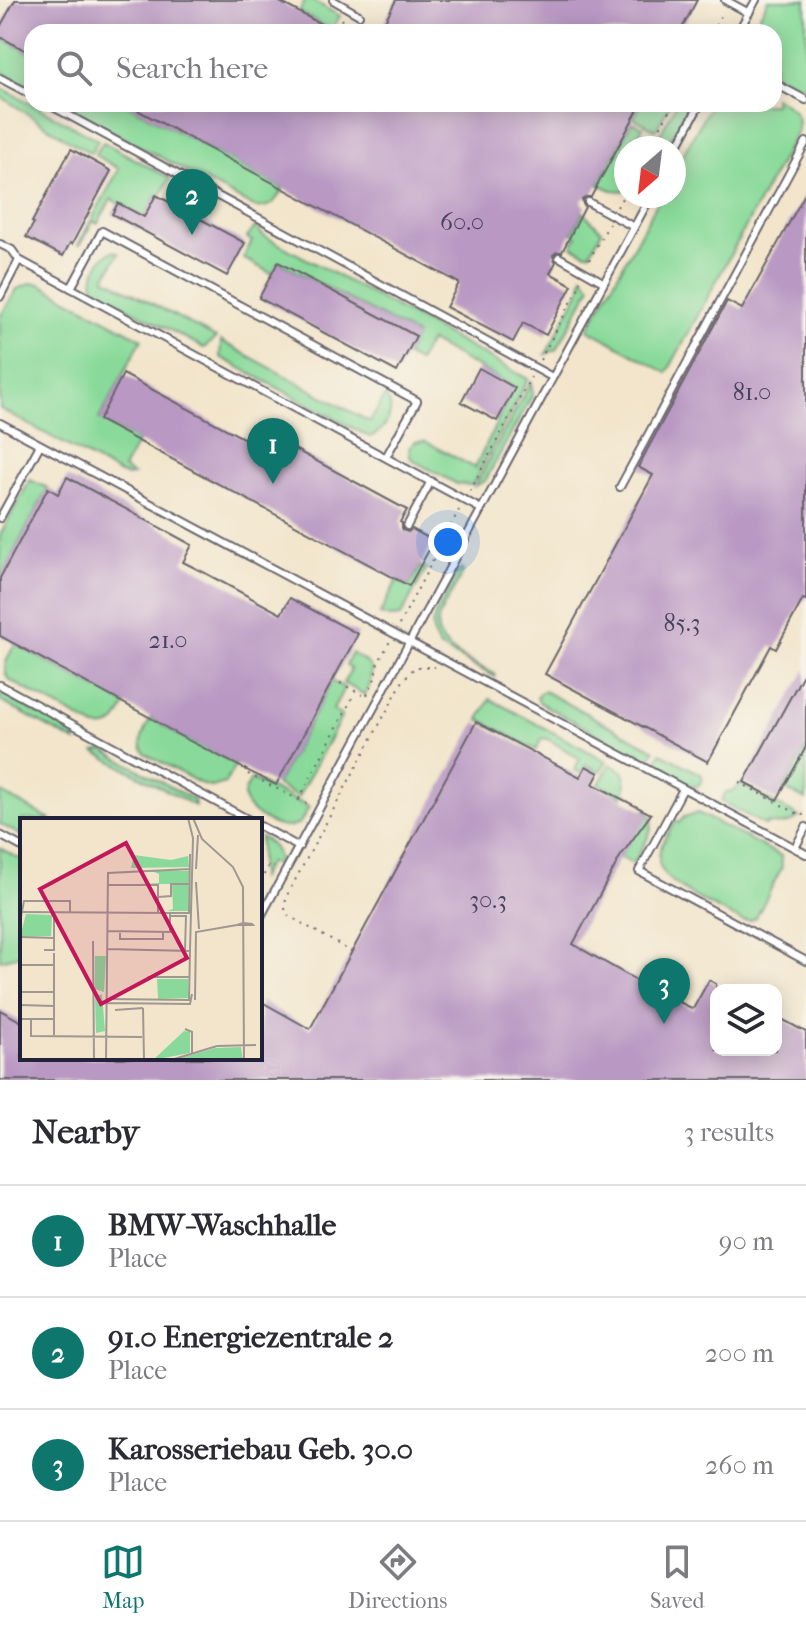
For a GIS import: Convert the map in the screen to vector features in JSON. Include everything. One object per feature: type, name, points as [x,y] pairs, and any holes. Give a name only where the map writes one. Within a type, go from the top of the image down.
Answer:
[{"type":"lane","points":[[333,0],[359,15]]},
{"type":"lane","points":[[743,24],[756,0]]},
{"type":"lane","points":[[727,1],[749,13]]},
{"type":"lane","points":[[0,78],[24,91]]},
{"type":"lane","points":[[782,87],[806,100]]},
{"type":"lane","points":[[63,112],[552,377]]},
{"type":"lane","points":[[683,136],[696,112]]},
{"type":"lane","points":[[620,487],[806,142]]},
{"type":"lane","points":[[588,202],[634,227]]},
{"type":"lane","points":[[262,914],[644,208]]},
{"type":"lane","points":[[71,288],[102,231],[417,401],[386,457]]},
{"type":"lane","points":[[0,244],[12,250],[19,260],[481,509]]},
{"type":"lane","points":[[559,257],[603,282]]},
{"type":"lane","points":[[0,297],[19,260]]},
{"type":"lane","points":[[0,423],[806,854]]},
{"type":"lane","points":[[0,518],[40,445]]},
{"type":"lane","points":[[407,526],[431,481]]},
{"type":"lane","points":[[0,685],[245,818]]},
{"type":"lane","points":[[683,789],[639,871],[806,961]]},
{"type":"lane","points":[[262,827],[299,847]]},
{"type":"lane","points":[[795,848],[806,827]]},
{"type":"lane","points":[[0,835],[20,846]]},
{"type":"path","points":[[716,24],[727,1]]},
{"type":"path","points":[[341,24],[343,16]]},
{"type":"path","points":[[656,136],[669,112]]},
{"type":"path","points":[[333,679],[366,697],[376,676],[376,667],[578,290],[580,278],[617,208]]},
{"type":"path","points":[[352,952],[289,916],[285,911],[286,897],[404,679],[415,667],[438,668]]},
{"type":"path","points":[[299,799],[356,692]]},
{"type":"path","points":[[246,769],[244,772],[319,811]]},
{"type":"path","points":[[739,782],[802,816],[806,809]]},
{"type":"green space","points":[[305,0],[311,0],[340,16],[335,24],[321,24],[299,12]]},
{"type":"green space","points":[[768,0],[806,0],[806,87],[782,78],[782,24],[755,24]]},
{"type":"green space","points":[[0,37],[24,50],[24,84],[0,71]]},
{"type":"green space","points":[[0,87],[24,100],[24,112],[0,96]]},
{"type":"green space","points":[[782,102],[789,106],[796,114],[797,131],[667,373],[588,329],[654,208],[686,208],[686,149],[707,112],[782,112]]},
{"type":"green space","points":[[25,112],[46,112],[98,140],[91,153]]},
{"type":"green space","points":[[141,112],[283,188],[272,204],[254,207],[77,113]]},
{"type":"green space","points":[[637,112],[666,112],[656,130],[634,118]]},
{"type":"green space","points":[[672,112],[686,112],[673,136],[659,136]]},
{"type":"green space","points":[[632,122],[643,127],[638,136],[624,136]]},
{"type":"green space","points":[[103,142],[170,178],[160,197],[156,195],[139,228],[134,227],[140,215],[111,199],[98,223],[93,221],[78,245],[119,169],[95,155]]},
{"type":"green space","points":[[614,155],[614,190],[598,184]]},
{"type":"green space","points":[[583,212],[602,231],[590,253],[572,246],[577,236],[572,233]]},
{"type":"green space","points":[[255,227],[264,236],[528,379],[472,485],[457,484],[414,461],[409,448],[415,442],[425,441],[475,468],[514,387],[430,341],[418,362],[406,356],[416,335],[279,262],[272,274],[243,258],[252,241],[247,238]]},
{"type":"green space","points":[[113,251],[119,253],[105,278],[216,338],[204,348],[98,292],[93,281],[96,269],[103,258]]},
{"type":"green space","points":[[583,276],[591,286],[557,349],[546,354],[580,290]]},
{"type":"green space","points":[[32,283],[40,284],[142,339],[99,419],[138,441],[123,469],[133,475],[120,474],[0,409],[0,317],[17,289]]},
{"type":"green space","points":[[221,341],[370,422],[385,396],[390,407],[388,420],[370,437],[220,357]]},
{"type":"green space","points":[[531,382],[533,394],[485,481],[475,486]]},
{"type":"green space","points":[[30,480],[48,488],[0,578],[0,535]]},
{"type":"green space","points":[[421,566],[426,569],[401,616],[380,614],[397,580],[409,586]]},
{"type":"green space","points":[[462,569],[463,573],[444,606],[437,628],[440,637],[455,653],[495,674],[495,677],[439,647],[434,637],[432,626],[435,615]]},
{"type":"green space","points":[[15,644],[126,704],[118,719],[107,727],[95,727],[9,680],[5,666]]},
{"type":"green space","points":[[352,653],[372,670],[365,695],[343,683],[351,669],[346,665]]},
{"type":"green space","points":[[332,681],[344,688],[333,710],[342,716],[298,797],[276,785]]},
{"type":"green space","points":[[544,691],[655,750],[648,762],[540,703],[537,698]]},
{"type":"green space","points":[[0,693],[74,734],[76,742],[0,701]]},
{"type":"green space","points":[[490,699],[607,761],[600,771],[586,765],[581,773],[574,770],[580,759],[548,739],[542,738],[536,750],[479,719]]},
{"type":"green space","points":[[151,718],[236,764],[225,783],[212,787],[203,785],[146,754],[142,740]]},
{"type":"green space","points":[[806,747],[806,800],[784,789]]},
{"type":"green space","points":[[103,750],[194,800],[195,806],[95,752]]},
{"type":"green space","points":[[661,753],[701,774],[703,778],[699,785],[694,787],[654,765]]},
{"type":"green space","points":[[610,764],[624,772],[626,787],[623,797],[599,784]]},
{"type":"green space","points":[[251,779],[309,807],[300,823],[282,827],[254,813],[245,802]]},
{"type":"green space","points":[[741,784],[799,817],[788,823],[768,823],[766,826],[721,801],[726,792]]},
{"type":"green space","points":[[0,792],[47,818],[20,818],[20,835],[0,824]]},
{"type":"green space","points":[[646,809],[652,822],[651,829],[633,864],[620,857]]},
{"type":"green space","points":[[698,813],[781,856],[782,867],[756,918],[742,921],[707,904],[680,888],[662,870],[660,851],[675,821],[679,823],[684,817]]},
{"type":"green space","points":[[262,838],[274,848],[277,856],[277,866],[269,862],[262,874]]},
{"type":"green space","points":[[0,848],[20,859],[20,953],[0,960]]},
{"type":"building","points":[[15,0],[276,0],[321,24],[24,24],[24,50],[0,37],[0,27]]},
{"type":"building","points":[[396,0],[697,0],[684,24],[383,24]]},
{"type":"building","points":[[141,112],[637,112],[624,136],[614,136],[614,154],[591,197],[582,200],[585,207],[562,252],[553,255],[556,262],[550,273],[572,285],[546,335],[523,323],[513,342],[446,307],[459,283]]},
{"type":"building","points":[[71,149],[111,171],[63,256],[26,237]]},
{"type":"building","points":[[806,192],[806,600],[803,599],[776,649],[771,646],[708,762],[545,674],[653,475],[638,467],[727,301],[742,309]]},
{"type":"building","points":[[156,195],[245,243],[227,276],[112,214],[118,203],[144,217]]},
{"type":"building","points":[[278,262],[416,336],[397,372],[259,298]]},
{"type":"building","points":[[479,368],[515,388],[497,421],[461,402]]},
{"type":"building","points":[[123,374],[256,445],[263,432],[407,510],[400,522],[402,530],[408,532],[412,529],[434,541],[409,586],[99,420]]},
{"type":"building","points":[[67,477],[192,545],[183,562],[281,614],[290,598],[358,634],[276,785],[176,734],[0,636],[0,578],[48,488],[58,494]]},
{"type":"building","points":[[806,669],[806,747],[777,800],[744,782]]},
{"type":"building","points":[[476,722],[580,777],[586,766],[599,773],[593,784],[651,814],[620,857],[573,944],[693,1009],[709,980],[716,984],[710,984],[710,1056],[782,1056],[782,1019],[806,1032],[806,1080],[0,1080],[0,1010],[20,1021],[20,1060],[262,1060],[262,1002],[310,1029]]},
{"type":"place","name":"91.0 Energiezentrale 2","points":[[192,235]]},
{"type":"place","name":"BMW-Waschhalle","points":[[273,484]]},
{"type":"place","name":"Karosseriebau Geb. 30.0","points":[[664,1024]]}]
